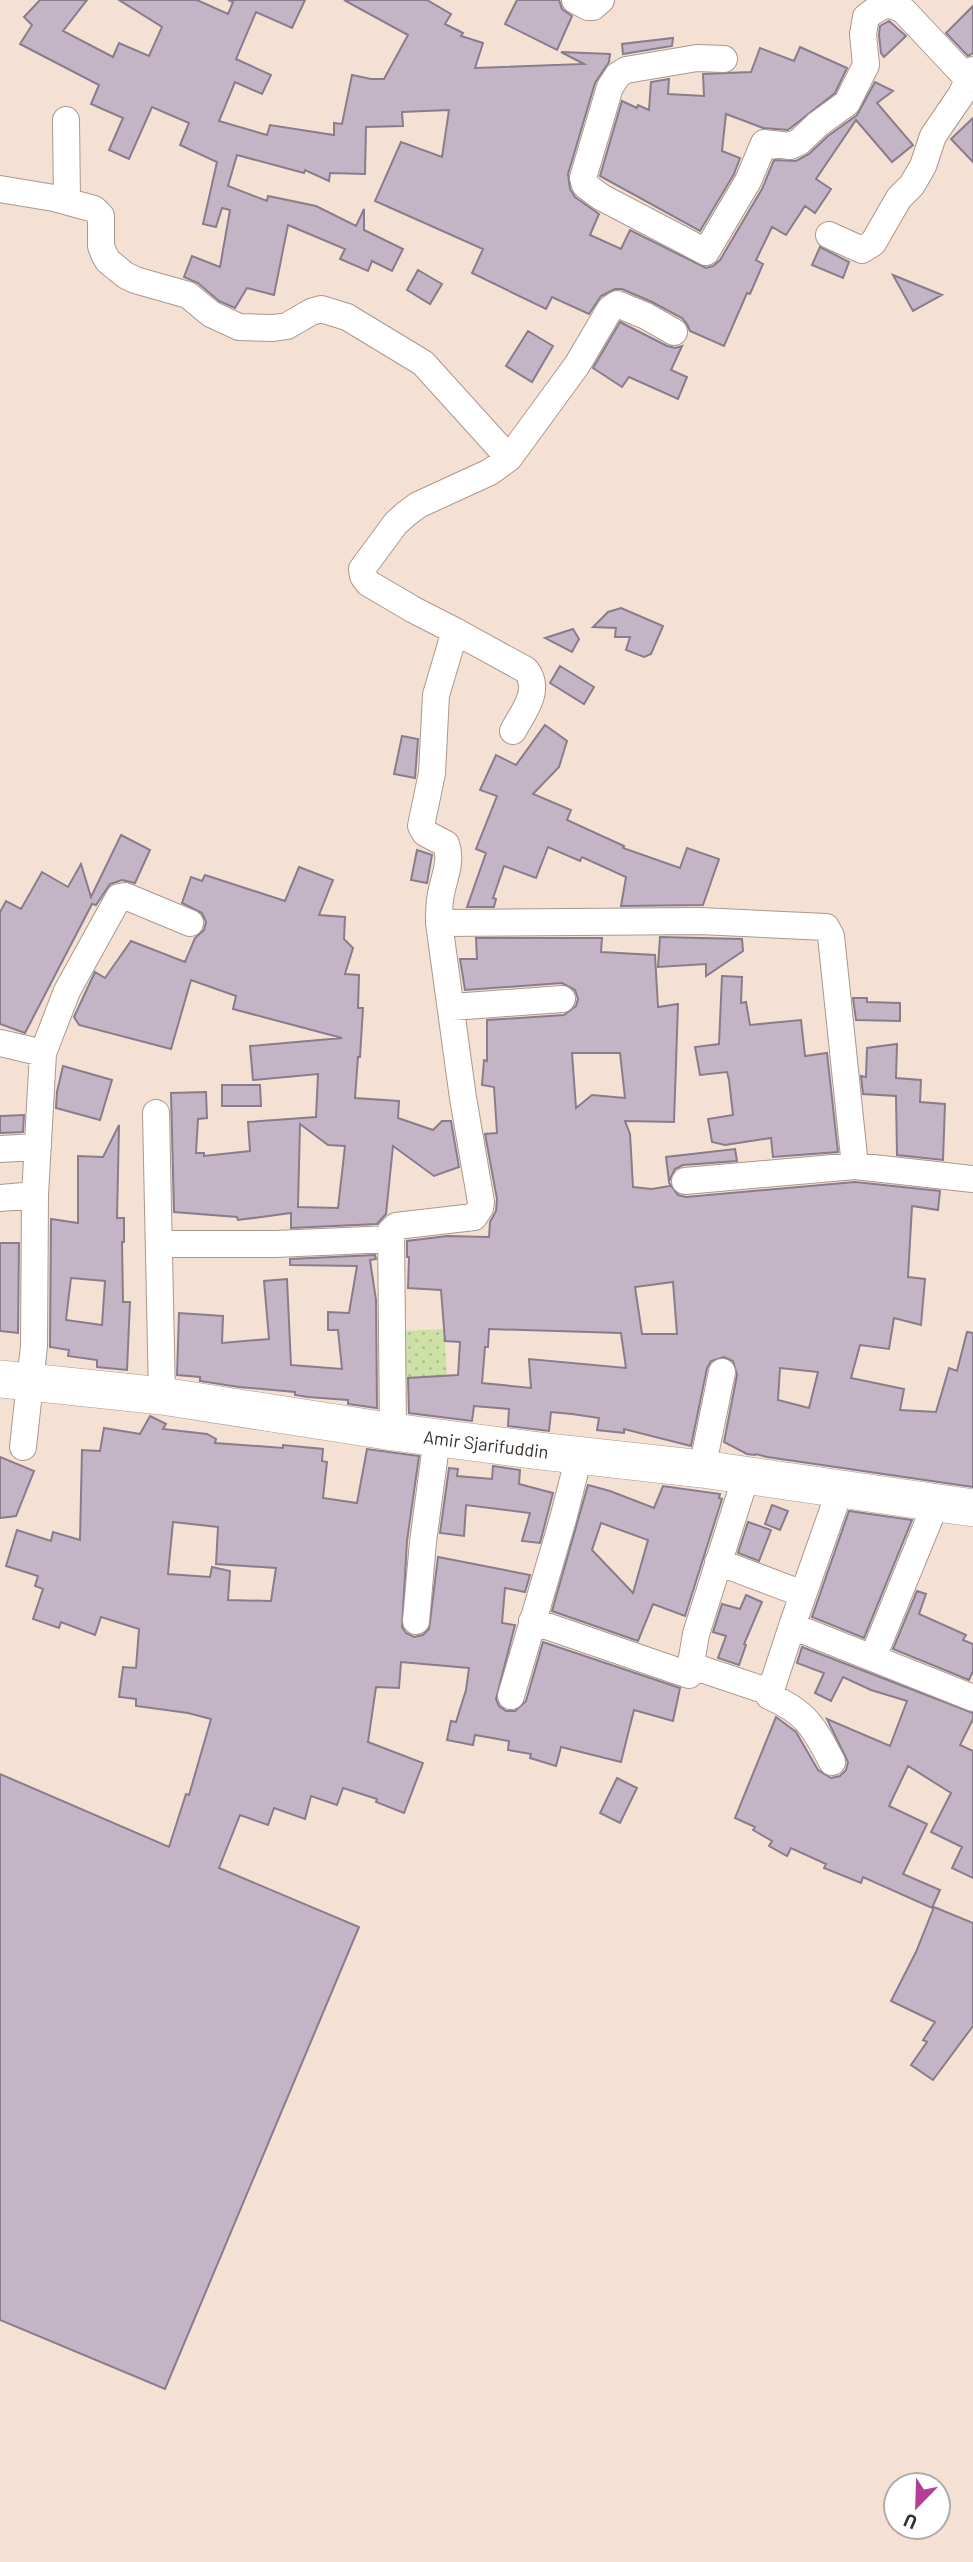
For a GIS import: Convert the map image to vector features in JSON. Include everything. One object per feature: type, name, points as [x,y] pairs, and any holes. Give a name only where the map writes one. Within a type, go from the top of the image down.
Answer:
[{"type":"main road","name":"Amir Sjarifuddin","points":[[15,1380],[162,1396],[393,1432],[702,1469],[973,1508]]},
{"type":"street","points":[[575,0],[593,8],[601,0]]},
{"type":"street","points":[[724,59],[697,58],[626,70],[618,75],[610,87],[583,178],[584,185],[601,197],[706,252],[748,181],[764,144],[790,146],[799,142],[846,103],[866,65],[863,34],[866,16],[882,4],[893,5],[904,11],[971,75],[933,136],[917,175],[899,198],[873,243],[862,250],[829,235]]},
{"type":"street","points":[[66,120],[67,201]]},
{"type":"street","points":[[0,189],[67,201],[94,209],[101,216],[101,246],[114,267],[135,281],[188,295],[223,321],[239,327],[287,326],[312,312],[328,310],[347,317],[409,352],[438,378],[509,458]]},
{"type":"street","points":[[513,731],[532,694],[531,677],[526,670],[368,583],[362,569],[405,514],[418,505],[491,472],[509,458],[577,365],[610,309],[617,304],[674,332]]},
{"type":"street","points":[[393,1432],[391,1231],[396,1226],[474,1217],[480,1208],[439,923],[440,900],[449,860],[448,851],[446,844],[425,833],[421,826],[432,773],[436,695],[455,631]]},
{"type":"street","points":[[23,1447],[15,1380],[34,1346],[35,1195],[43,1053],[67,990],[119,897],[125,896],[190,923]]},
{"type":"street","points":[[439,923],[700,921],[826,927],[831,936],[855,1166]]},
{"type":"street","points":[[452,1007],[562,999]]},
{"type":"street","points":[[0,1043],[43,1053]]},
{"type":"street","points":[[156,1113],[161,1244],[162,1396]]},
{"type":"street","points":[[0,1149],[38,1147]]},
{"type":"street","points":[[685,1181],[855,1166],[973,1179]]},
{"type":"street","points":[[0,1199],[35,1195]]},
{"type":"street","points":[[161,1244],[275,1244],[391,1239]]},
{"type":"street","points":[[702,1469],[722,1372]]},
{"type":"street","points":[[416,1621],[423,1542],[438,1438]]},
{"type":"street","points":[[511,1696],[579,1456]]},
{"type":"street","points":[[532,1620],[689,1675],[696,1634],[746,1476]]},
{"type":"street","points":[[832,1762],[807,1719],[769,1696],[840,1490]]},
{"type":"street","points":[[873,1657],[936,1503]]},
{"type":"street","points":[[718,1562],[803,1594]]},
{"type":"street","points":[[792,1626],[973,1698]]},
{"type":"street","points":[[692,1666],[770,1692]]},
{"type":"green space","points":[[444,1329],[447,1376],[404,1379],[401,1331]]},
{"type":"building","points":[[40,0],[87,0],[63,31],[113,57],[119,43],[149,56],[162,27],[119,0],[197,0],[228,14],[233,2],[228,0],[305,0],[292,28],[256,12],[236,59],[271,75],[262,94],[235,82],[219,121],[267,135],[270,125],[334,135],[334,123],[342,124],[352,75],[384,79],[408,35],[344,0],[427,0],[451,14],[445,24],[463,33],[461,36],[483,43],[475,68],[584,64],[561,52],[610,54],[609,62],[595,83],[568,174],[570,189],[575,197],[599,214],[590,235],[621,249],[630,230],[706,268],[720,260],[762,189],[774,160],[796,161],[809,154],[857,115],[875,82],[893,91],[877,103],[913,145],[892,162],[856,120],[816,179],[831,189],[815,213],[805,206],[786,235],[772,227],[756,260],[763,264],[724,346],[690,331],[682,318],[622,289],[615,289],[601,296],[589,314],[552,297],[546,309],[472,273],[483,249],[375,201],[401,142],[442,157],[449,110],[402,112],[403,126],[366,127],[365,174],[330,173],[329,181],[305,170],[304,173],[237,155],[228,186],[267,201],[268,196],[316,206],[356,226],[364,209],[364,230],[403,249],[392,271],[372,261],[368,271],[340,259],[345,249],[288,225],[274,295],[247,288],[235,308],[219,301],[198,283],[184,277],[192,256],[220,267],[230,210],[222,208],[216,227],[203,224],[217,162],[180,145],[189,123],[152,107],[129,159],[109,150],[123,118],[91,104],[99,85],[20,44],[32,25],[24,17]]},
{"type":"building","points":[[517,0],[559,0],[562,9],[572,16],[557,50],[505,24]]},
{"type":"building","points":[[973,6],[973,53],[968,56],[946,33]]},
{"type":"building","points":[[889,21],[906,36],[884,57],[881,53],[880,26]]},
{"type":"building","points":[[673,38],[672,46],[623,54],[622,44]]},
{"type":"building","points":[[800,47],[847,68],[835,93],[788,130],[763,128],[726,114],[722,151],[740,158],[734,174],[700,231],[600,176],[622,101],[649,110],[651,82],[669,79],[668,94],[704,96],[703,74],[751,72],[760,48],[794,61]]},
{"type":"building","points":[[973,118],[973,162],[951,139]]},
{"type":"building","points":[[820,247],[849,262],[843,278],[812,265]]},
{"type":"building","points":[[418,270],[442,284],[430,304],[407,290]]},
{"type":"building","points":[[893,275],[942,295],[913,311]]},
{"type":"building","points":[[620,322],[667,346],[682,346],[671,370],[687,377],[678,399],[629,377],[622,387],[593,368]]},
{"type":"building","points":[[528,331],[553,346],[532,382],[506,366]]},
{"type":"building","points":[[621,608],[663,626],[651,654],[644,657],[626,650],[630,637],[615,637],[616,628],[593,627],[608,612]]},
{"type":"building","points":[[573,629],[579,639],[572,652],[545,638]]},
{"type":"building","points":[[560,666],[594,687],[584,704],[550,683]]},
{"type":"building","points":[[545,725],[567,741],[559,767],[533,794],[571,810],[567,820],[624,846],[623,848],[680,868],[687,848],[719,859],[703,905],[621,906],[626,877],[582,857],[580,861],[548,847],[536,878],[504,866],[493,898],[496,899],[494,907],[467,907],[486,853],[476,849],[497,796],[480,790],[496,755],[516,765]]},
{"type":"building","points":[[402,736],[418,739],[415,778],[394,774]]},
{"type":"building","points":[[121,835],[150,850],[135,883],[122,880],[110,884],[96,905],[92,904],[25,1033],[0,1024],[0,912],[6,901],[21,909],[42,872],[68,887],[81,864],[91,897]]},
{"type":"building","points":[[417,850],[432,855],[427,883],[411,880]]},
{"type":"building","points":[[299,867],[333,880],[319,915],[345,917],[344,939],[353,948],[345,974],[359,975],[358,1008],[363,1008],[355,1098],[399,1101],[398,1118],[433,1130],[442,1121],[451,1121],[459,1167],[434,1176],[393,1146],[386,1214],[377,1224],[291,1228],[291,1213],[238,1220],[237,1217],[174,1212],[171,1093],[206,1092],[207,1118],[198,1119],[196,1153],[204,1153],[204,1156],[250,1151],[248,1122],[316,1117],[318,1074],[253,1080],[250,1046],[342,1038],[233,1009],[236,996],[191,980],[171,1049],[79,1025],[74,1017],[95,972],[105,978],[131,941],[185,962],[195,938],[204,930],[206,922],[202,913],[182,903],[191,877],[202,881],[205,875],[285,901]],"holes":[[[300,1124],[328,1145],[345,1146],[338,1208],[298,1207]]]},
{"type":"building","points":[[660,937],[742,939],[743,951],[706,976],[706,964],[658,967]]},
{"type":"building","points":[[476,938],[602,938],[601,952],[655,955],[658,1007],[678,1004],[674,1122],[625,1121],[630,1134],[633,1187],[652,1189],[670,1184],[678,1195],[686,1197],[855,1182],[940,1191],[938,1210],[912,1206],[908,1277],[925,1279],[921,1325],[894,1318],[889,1349],[860,1345],[851,1378],[904,1389],[900,1410],[936,1412],[949,1368],[957,1371],[967,1332],[973,1333],[973,1487],[747,1454],[724,1442],[737,1375],[733,1361],[724,1357],[711,1361],[707,1368],[691,1446],[624,1429],[624,1433],[597,1430],[599,1418],[572,1414],[551,1412],[549,1431],[508,1426],[509,1409],[474,1406],[472,1421],[409,1413],[408,1378],[458,1375],[460,1342],[445,1341],[441,1290],[408,1288],[407,1241],[447,1236],[489,1237],[490,1222],[496,1211],[497,1199],[485,1134],[497,1133],[494,1087],[482,1085],[484,1060],[487,1061],[487,1020],[564,1015],[576,1006],[578,999],[575,990],[562,983],[465,990],[460,959],[477,959]],"holes":[[[572,1053],[620,1053],[625,1098],[592,1095],[576,1108]],[[673,1282],[677,1334],[642,1334],[635,1287]],[[489,1329],[621,1333],[626,1368],[529,1359],[531,1388],[482,1383],[485,1347],[488,1347]],[[780,1368],[818,1372],[809,1408],[778,1400]]]},
{"type":"building","points":[[722,976],[742,977],[741,1003],[746,1002],[750,1025],[801,1020],[805,1056],[827,1053],[838,1152],[773,1157],[771,1138],[725,1145],[712,1142],[708,1119],[733,1115],[729,1080],[727,1072],[700,1075],[695,1047],[719,1044]]},
{"type":"building","points":[[853,998],[867,998],[867,1002],[900,1003],[900,1021],[856,1020]]},
{"type":"building","points":[[897,1044],[896,1078],[921,1080],[920,1102],[945,1104],[943,1160],[897,1155],[896,1096],[863,1094],[861,1076],[866,1077],[867,1048]]},
{"type":"building","points":[[63,1066],[112,1080],[100,1120],[56,1108]]},
{"type":"building","points":[[222,1085],[260,1085],[261,1106],[222,1106]]},
{"type":"building","points":[[24,1115],[23,1132],[0,1133],[0,1116]]},
{"type":"building","points":[[119,1125],[117,1218],[124,1218],[123,1302],[130,1302],[127,1370],[97,1367],[97,1360],[68,1356],[69,1350],[50,1347],[51,1219],[78,1223],[78,1156],[103,1157]],"holes":[[[71,1278],[105,1281],[102,1325],[66,1320]]]},
{"type":"building","points":[[735,1149],[737,1161],[683,1165],[675,1169],[669,1181],[666,1157]]},
{"type":"building","points":[[0,1243],[19,1243],[18,1333],[0,1331]]},
{"type":"building","points":[[375,1255],[376,1259],[370,1260],[376,1300],[377,1408],[348,1404],[348,1400],[239,1387],[200,1381],[200,1377],[177,1375],[179,1313],[223,1316],[222,1343],[269,1339],[264,1281],[287,1279],[291,1365],[342,1369],[338,1330],[328,1330],[328,1312],[349,1313],[357,1266],[290,1265],[290,1259]]},
{"type":"building","points":[[150,1416],[166,1424],[163,1429],[207,1434],[216,1439],[215,1443],[323,1449],[322,1461],[327,1462],[323,1498],[357,1503],[367,1449],[419,1456],[407,1541],[402,1627],[406,1633],[414,1637],[423,1635],[429,1629],[438,1557],[530,1575],[525,1592],[505,1588],[502,1623],[515,1625],[496,1699],[499,1706],[506,1711],[515,1711],[526,1701],[543,1642],[680,1688],[673,1721],[634,1710],[621,1762],[561,1747],[556,1766],[530,1758],[531,1754],[508,1750],[509,1741],[475,1735],[473,1745],[447,1740],[451,1721],[456,1722],[466,1690],[469,1668],[401,1662],[399,1688],[376,1687],[368,1742],[423,1763],[404,1813],[376,1802],[377,1799],[343,1788],[337,1805],[311,1796],[305,1819],[274,1808],[268,1825],[240,1815],[219,1868],[359,1927],[165,2389],[0,2320],[0,1774],[169,1847],[186,1794],[189,1795],[211,1719],[136,1706],[136,1699],[119,1697],[123,1667],[136,1668],[139,1629],[101,1617],[95,1635],[61,1622],[59,1628],[33,1619],[43,1589],[35,1586],[38,1576],[6,1566],[17,1530],[51,1541],[53,1532],[80,1540],[82,1450],[100,1451],[104,1428],[140,1434]],"holes":[[[173,1522],[218,1527],[216,1564],[276,1568],[271,1601],[228,1600],[230,1571],[212,1567],[210,1577],[168,1574]]]},
{"type":"building","points":[[0,1457],[34,1471],[16,1516],[0,1518]]},
{"type":"building","points":[[493,1466],[520,1470],[519,1484],[553,1493],[540,1543],[522,1541],[530,1513],[466,1505],[464,1536],[440,1533],[449,1468],[458,1469],[457,1476],[492,1479]]},
{"type":"building","points":[[588,1485],[654,1508],[663,1486],[720,1494],[719,1498],[722,1499],[685,1616],[653,1604],[638,1641],[552,1611]],"holes":[[[601,1523],[648,1540],[633,1593],[592,1550]]]},
{"type":"building","points":[[772,1505],[788,1511],[780,1530],[765,1524]]},
{"type":"building","points":[[849,1511],[912,1520],[864,1638],[812,1617]]},
{"type":"building","points":[[748,1522],[771,1530],[759,1561],[738,1553]]},
{"type":"building","points":[[917,1591],[926,1594],[919,1614],[966,1635],[963,1640],[973,1644],[973,1671],[969,1680],[893,1649]]},
{"type":"building","points":[[746,1595],[762,1602],[744,1644],[746,1645],[739,1665],[718,1658],[726,1636],[713,1632],[722,1604],[740,1609]]},
{"type":"building","points":[[802,1647],[973,1713],[973,1719],[960,1745],[973,1751],[973,1878],[952,1868],[962,1847],[931,1832],[951,1793],[908,1766],[889,1806],[927,1824],[903,1874],[940,1890],[932,1908],[863,1877],[861,1883],[824,1868],[826,1864],[791,1848],[787,1856],[769,1846],[772,1841],[753,1830],[755,1827],[735,1818],[776,1717],[796,1732],[818,1770],[831,1778],[840,1776],[846,1770],[848,1762],[827,1719],[890,1746],[907,1701],[871,1690],[843,1677],[831,1701],[815,1693],[824,1673],[797,1663]]},
{"type":"building","points":[[617,1778],[637,1788],[620,1823],[600,1813]]},
{"type":"building","points":[[934,1907],[973,1923],[973,2026],[933,2080],[911,2065],[927,2042],[923,2040],[935,2022],[891,2001],[916,1952]]}]
